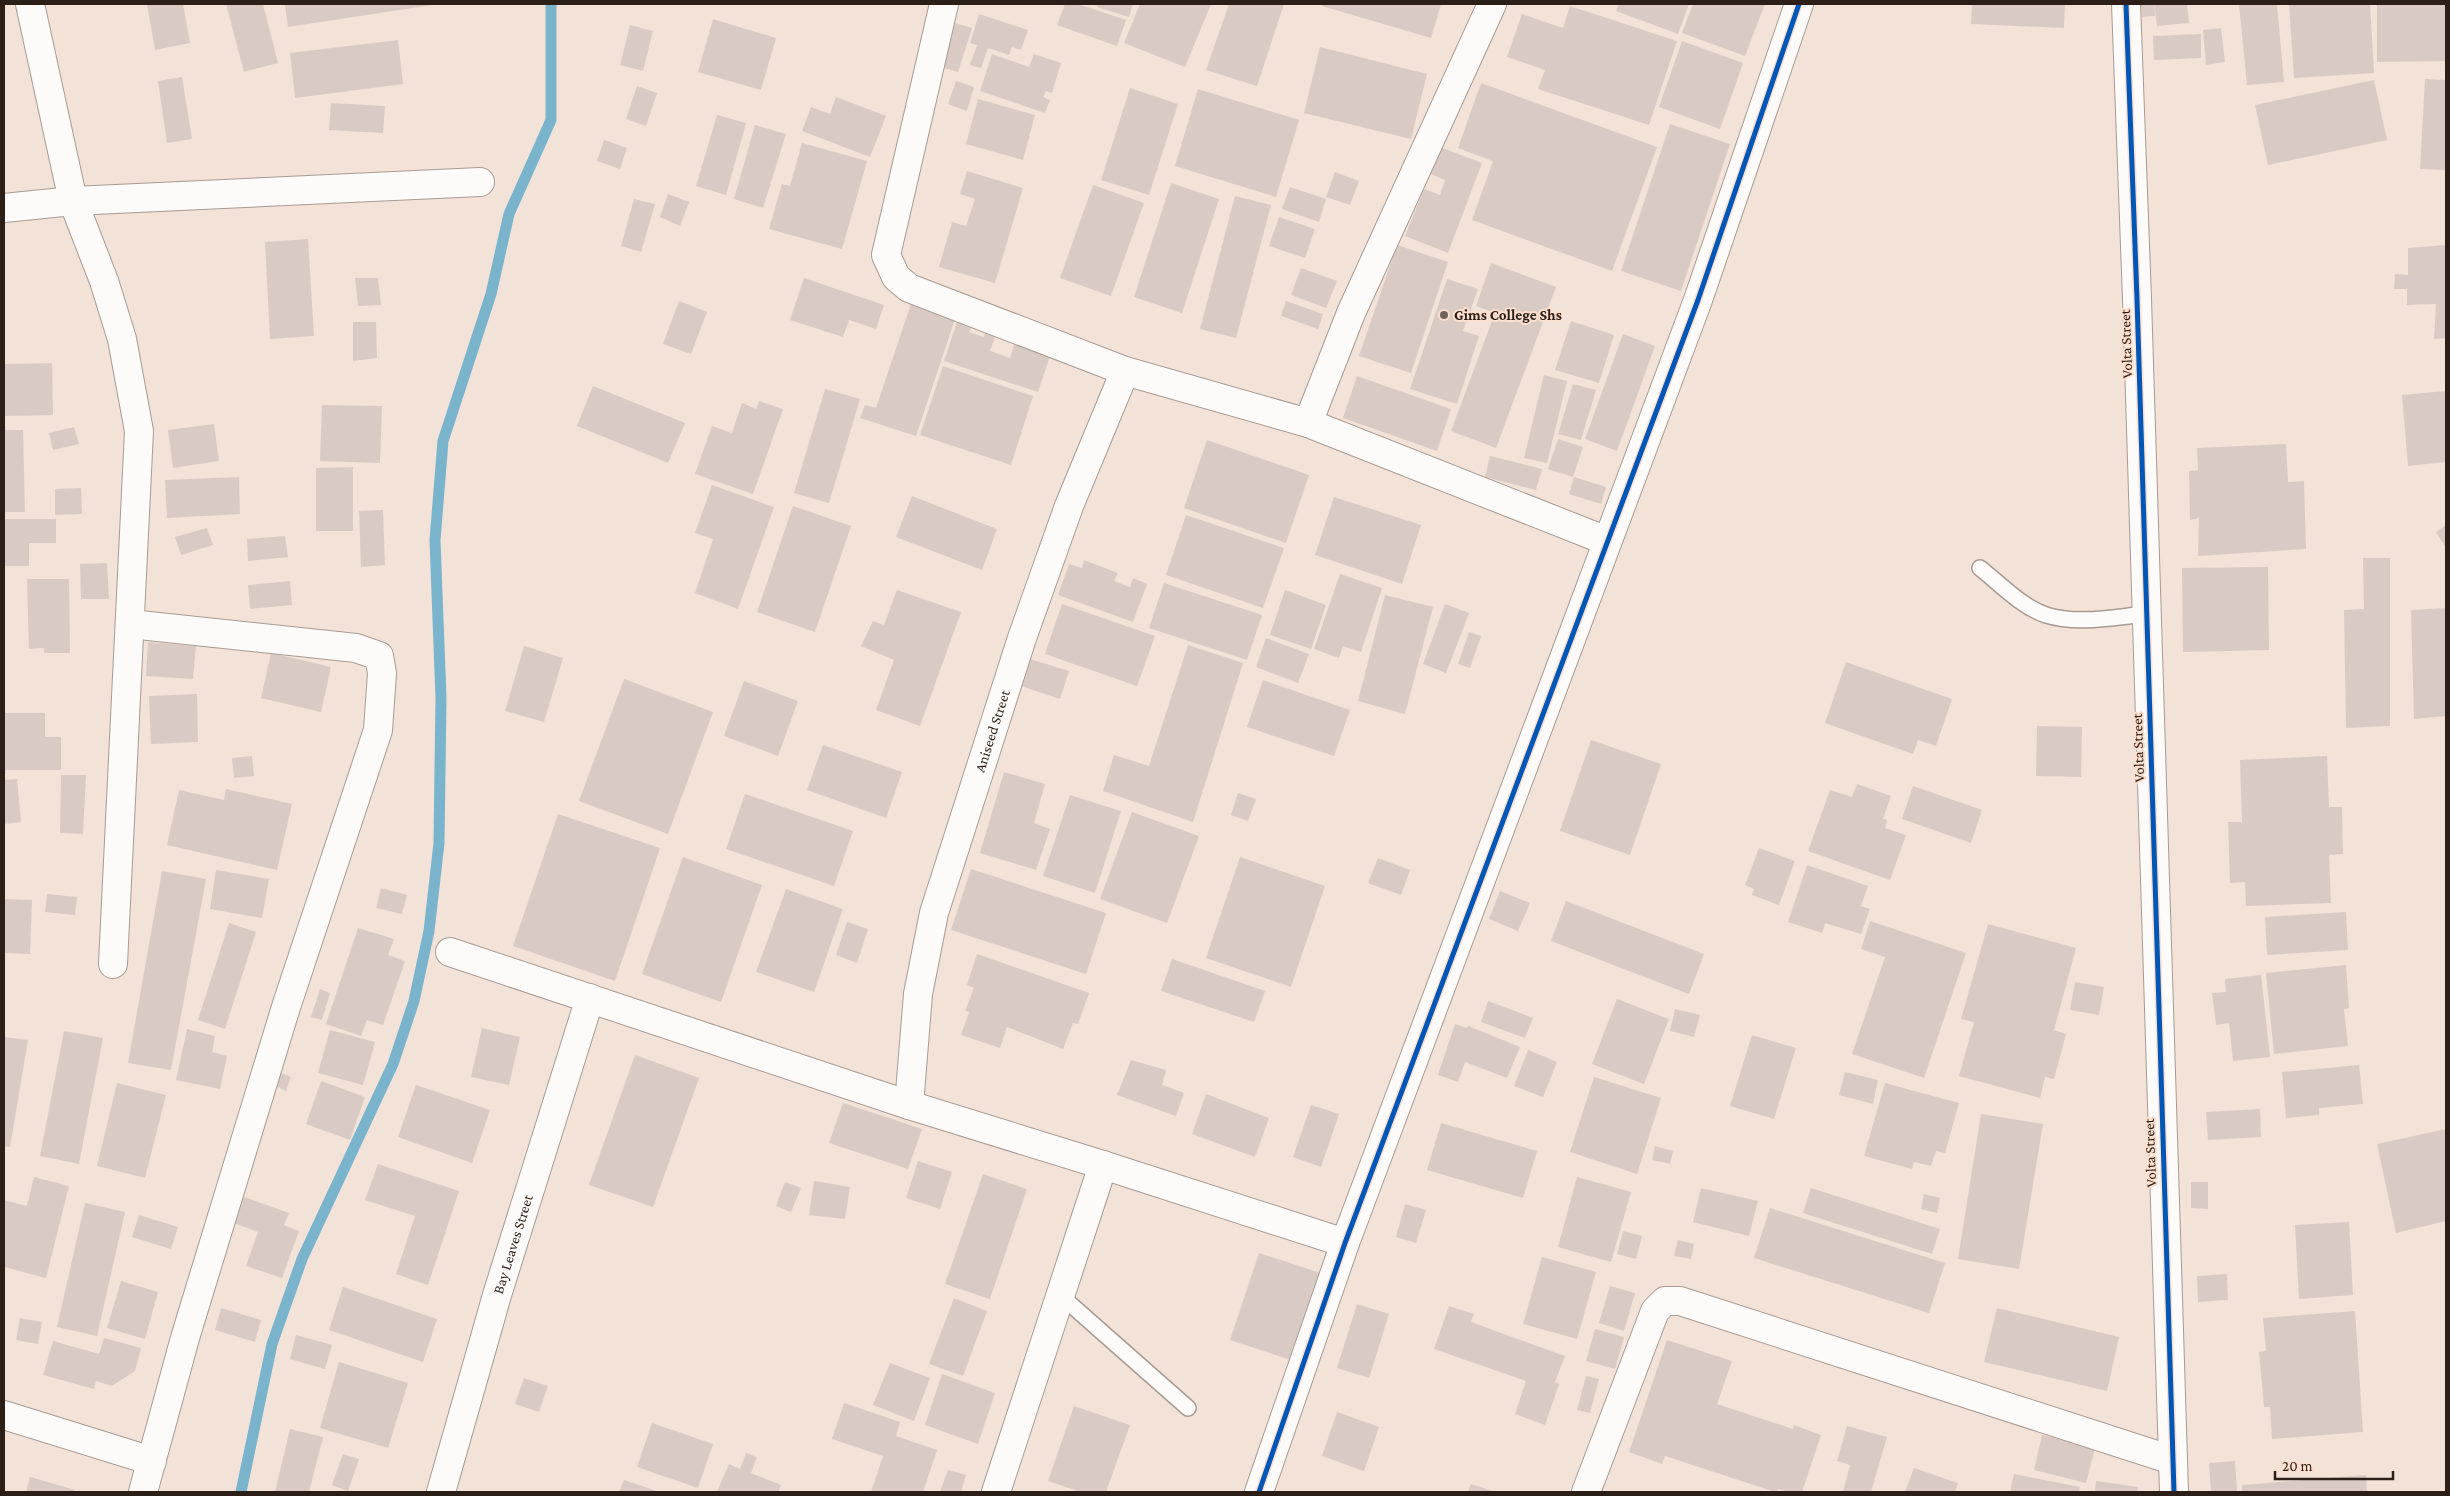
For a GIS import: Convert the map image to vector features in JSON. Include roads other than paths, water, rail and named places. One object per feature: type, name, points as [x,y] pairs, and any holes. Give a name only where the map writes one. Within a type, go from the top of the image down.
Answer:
[{"type":"street","points":[[30,4],[73,201],[104,281],[122,339],[138,431],[113,964]]},
{"type":"street","points":[[944,4],[886,255],[896,277],[909,288],[1125,371],[1308,423],[1607,541]]},
{"type":"street","points":[[1308,423],[1351,313],[1492,4]]},
{"type":"street","points":[[1259,1492],[1345,1243],[1698,300],[1799,4]]},
{"type":"street","name":"Volta Street","points":[[2126,4],[2174,1492]]},
{"type":"street","points":[[4,208],[73,201],[480,182]]},
{"type":"street","name":"Aniseed Street","points":[[909,1106],[918,994],[934,913],[1040,585],[1069,506],[1125,371]]},
{"type":"street","points":[[130,624],[356,648],[379,656],[382,673],[378,730],[286,1007],[185,1338],[143,1492]]},
{"type":"street","points":[[450,952],[909,1106],[1103,1165],[1345,1243]]},
{"type":"street","name":"Bay Leaves Street","points":[[441,1492],[497,1294],[590,998]]},
{"type":"street","points":[[996,1492],[1103,1165]]},
{"type":"street","points":[[1586,1492],[1654,1312],[1665,1301],[1680,1301],[2172,1460]]},
{"type":"street","points":[[4,1415],[152,1461]]},
{"type":"lane","points":[[1980,568],[2017,598],[2045,615],[2073,620],[2147,614]]},
{"type":"lane","points":[[1060,1295],[1188,1408]]},
{"type":"waterway","points":[[241,1492],[272,1344],[302,1259],[393,1064],[414,1001],[429,931],[439,843],[441,698],[435,540],[443,441],[491,294],[509,214],[551,120],[551,4]]},
{"type":"place","name":"Gims College Shs","points":[[1444,315]]}]
